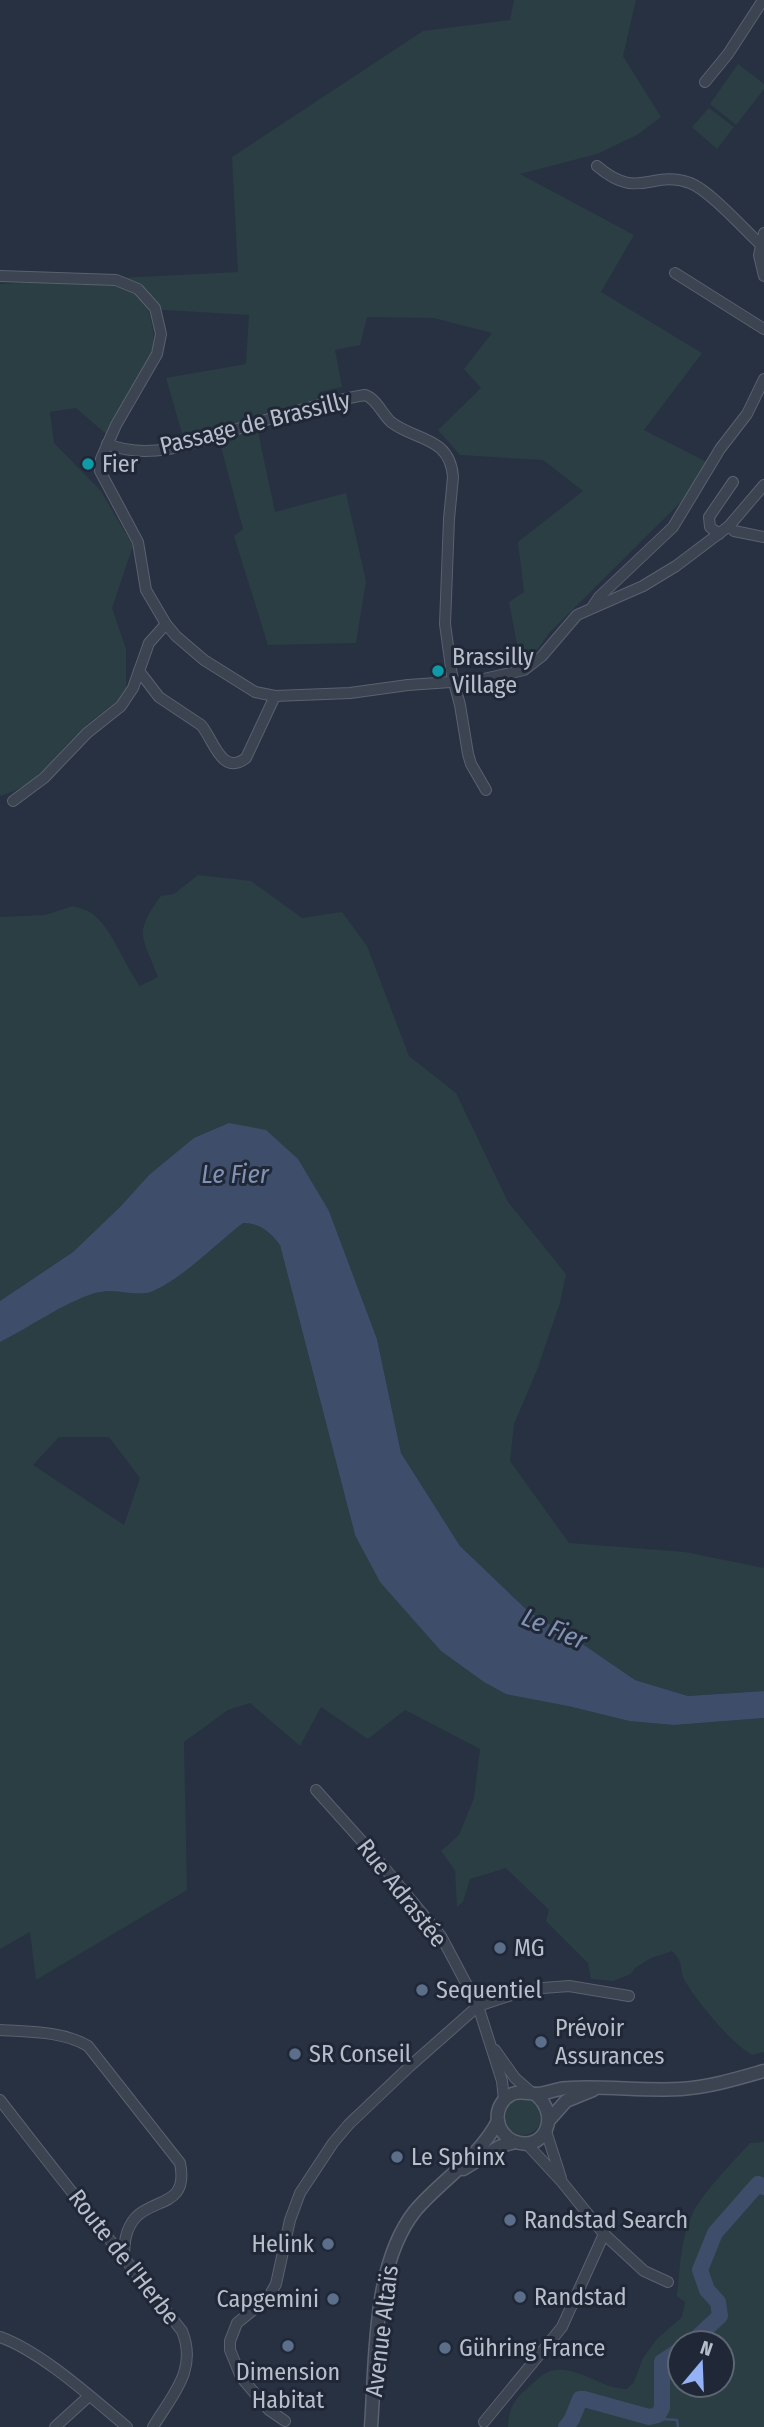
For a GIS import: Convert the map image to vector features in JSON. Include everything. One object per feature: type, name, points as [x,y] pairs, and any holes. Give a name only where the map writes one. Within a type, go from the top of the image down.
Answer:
[{"type":"street","points":[[705,82],[763,0]]},
{"type":"street","points":[[597,166],[614,180],[630,185],[668,180],[690,183],[762,239],[760,260],[764,276]]},
{"type":"street","points":[[675,273],[764,329]]},
{"type":"street","points":[[0,276],[116,280],[138,289],[150,301],[160,324],[157,354],[107,444],[100,471],[138,542],[146,590],[166,624],[204,660],[255,692],[275,696],[350,693],[408,685],[454,683],[499,677],[524,670],[542,656],[573,619],[593,607],[655,580],[719,534],[764,485]]},
{"type":"street","points":[[593,607],[599,597],[673,527],[720,449],[752,407],[764,379]]},
{"type":"street","name":"Passage de Brassilly","points":[[107,444],[140,451],[175,448],[316,407],[362,396],[369,397],[392,423],[435,443],[452,465],[445,607],[454,683]]},
{"type":"street","points":[[719,534],[710,527],[709,517],[733,482]]},
{"type":"street","points":[[729,526],[734,531],[764,537]]},
{"type":"street","points":[[13,801],[44,778],[87,733],[121,706],[130,695],[149,643],[166,624]]},
{"type":"street","points":[[139,671],[159,697],[201,725],[223,760],[233,763],[239,763],[246,758],[275,696]]},
{"type":"street","points":[[454,683],[471,764],[486,790]]},
{"type":"street","name":"Rue Adrastée","points":[[316,1790],[369,1848],[441,1936],[478,2006],[502,2081],[504,2100]]},
{"type":"street","points":[[285,2421],[270,2410],[241,2378],[230,2350],[232,2332],[245,2314],[268,2298],[276,2284],[290,2220],[300,2193],[349,2124],[478,2006],[530,1989],[569,1986],[629,1996]]},
{"type":"street","points":[[0,2030],[56,2035],[88,2046],[180,2163],[181,2177],[172,2197],[138,2215],[128,2230],[124,2259]]},
{"type":"street","name":"Rue Adrastée","points":[[490,2044],[516,2078],[534,2094]]},
{"type":"street","points":[[534,2094],[570,2088],[682,2089],[719,2084],[764,2071]]},
{"type":"street","points":[[520,2143],[538,2139],[566,2101],[596,2089]]},
{"type":"street","points":[[562,2182],[548,2125],[548,2109],[543,2100],[534,2094],[525,2091],[513,2093],[504,2100],[498,2110],[501,2130],[520,2143],[562,2182],[604,2234],[644,2271],[668,2282]]},
{"type":"street","name":"Route de l'Herbe","points":[[0,2100],[104,2236],[182,2330],[188,2349],[187,2366],[153,2427]]},
{"type":"street","name":"Avenue Altaïs","points":[[371,2427],[382,2298],[391,2255],[400,2234],[414,2213],[453,2175],[493,2131],[498,2121]]},
{"type":"street","name":"Avenue Altaïs","points":[[453,2175],[501,2146],[520,2143]]},
{"type":"street","points":[[484,2422],[562,2328],[604,2234]]},
{"type":"street","points":[[104,2236],[125,2241]]},
{"type":"street","points":[[0,2337],[28,2351],[127,2427]]},
{"type":"street","points":[[55,2427],[89,2396]]},
{"type":"green space","points":[[514,0],[636,0],[623,56],[661,117],[637,135],[597,154],[520,174],[634,235],[601,292],[702,353],[644,430],[707,462],[692,491],[550,632],[534,654],[521,665],[509,602],[524,592],[518,542],[583,491],[543,460],[460,455],[438,430],[481,388],[464,369],[492,333],[434,318],[367,317],[360,345],[335,350],[342,387],[320,392],[317,402],[256,422],[275,512],[346,493],[366,581],[356,643],[268,645],[234,536],[243,529],[217,432],[184,440],[166,378],[246,364],[249,315],[148,309],[153,332],[151,356],[106,434],[76,408],[50,412],[54,443],[101,491],[133,546],[112,608],[126,649],[126,690],[122,697],[79,732],[36,777],[26,785],[0,796],[0,284],[238,272],[232,157],[423,31],[510,20]]},
{"type":"green space","points":[[738,64],[764,84],[764,89],[736,125],[710,104]]},
{"type":"green space","points":[[709,108],[734,127],[717,149],[692,127]]},
{"type":"green space","points":[[198,875],[251,881],[302,918],[342,912],[367,946],[409,1056],[456,1093],[508,1202],[566,1274],[560,1303],[537,1370],[514,1424],[510,1461],[569,1543],[685,1552],[764,1568],[764,1691],[688,1696],[635,1680],[529,1612],[460,1546],[401,1453],[377,1339],[329,1211],[149,1175],[73,1252],[0,1301],[0,917],[45,915],[73,906],[89,912],[107,930],[140,986],[158,977],[143,935],[146,919],[161,896],[174,894]]},
{"type":"green space","points":[[243,1223],[268,1232],[280,1245],[355,1535],[568,1706],[629,1721],[674,1725],[764,1718],[764,2052],[752,2055],[716,2022],[685,1981],[679,1959],[672,1951],[651,1958],[635,1968],[631,1974],[613,1981],[591,1979],[588,1963],[546,1921],[549,1910],[506,1868],[470,1879],[463,1902],[457,1907],[455,1870],[441,1851],[459,1835],[474,1798],[480,1749],[405,1710],[368,1739],[321,1707],[300,1746],[250,1703],[228,1710],[184,1742],[187,1890],[36,1980],[30,1932],[0,1949],[0,1342],[82,1297],[103,1291],[153,1291],[188,1269]],"holes":[[[59,1437],[109,1437],[140,1478],[124,1525],[33,1465]]]},
{"type":"green space","points":[[523,2099],[535,2105],[541,2117],[535,2129],[523,2135],[511,2129],[505,2117],[511,2105]]},
{"type":"green space","points":[[764,2142],[764,2427],[508,2427],[511,2408],[517,2399],[548,2372],[558,2370],[578,2373],[607,2385],[627,2389],[634,2382],[643,2358],[666,2331],[666,2399],[736,2399],[736,2329],[668,2329],[682,2317],[685,2302],[677,2296],[685,2235],[696,2207],[750,2143]]},
{"type":"water","name":"Le Fier","points":[[229,1123],[266,1130],[298,1159],[329,1211],[377,1339],[401,1453],[460,1546],[529,1612],[635,1680],[688,1696],[764,1691],[764,1718],[674,1725],[629,1721],[506,1694],[484,1682],[441,1651],[380,1582],[355,1535],[280,1245],[260,1227],[243,1223],[188,1269],[153,1291],[95,1293],[58,1309],[0,1342],[0,1301],[73,1252],[149,1175],[194,1138]]},
{"type":"waterway","points":[[706,2329],[720,2316],[718,2302],[707,2290],[700,2270],[715,2233],[758,2184],[764,2187]]},
{"type":"waterway","points":[[566,2427],[580,2399],[649,2417],[658,2415],[662,2408],[662,2362],[666,2359]]},
{"type":"waterway","points":[[658,2415],[662,2419],[677,2420],[678,2427]]},
{"type":"place","name":"Fier","points":[[88,464]]},
{"type":"place","name":"Brassilly Village","points":[[438,671]]},
{"type":"place","name":"MG","points":[[500,1948]]},
{"type":"place","name":"Sequentiel","points":[[422,1990]]},
{"type":"place","name":"Prévoir Assurances","points":[[541,2042]]},
{"type":"place","name":"SR Conseil","points":[[295,2054]]},
{"type":"place","name":"Le Sphinx","points":[[397,2157]]},
{"type":"place","name":"Randstad Search","points":[[510,2220]]},
{"type":"place","name":"Helink","points":[[328,2244]]},
{"type":"place","name":"Randstad","points":[[520,2297]]},
{"type":"place","name":"Capgemini","points":[[333,2299]]},
{"type":"place","name":"Dimension Habitat","points":[[288,2346]]},
{"type":"place","name":"Gühring France","points":[[445,2348]]}]
